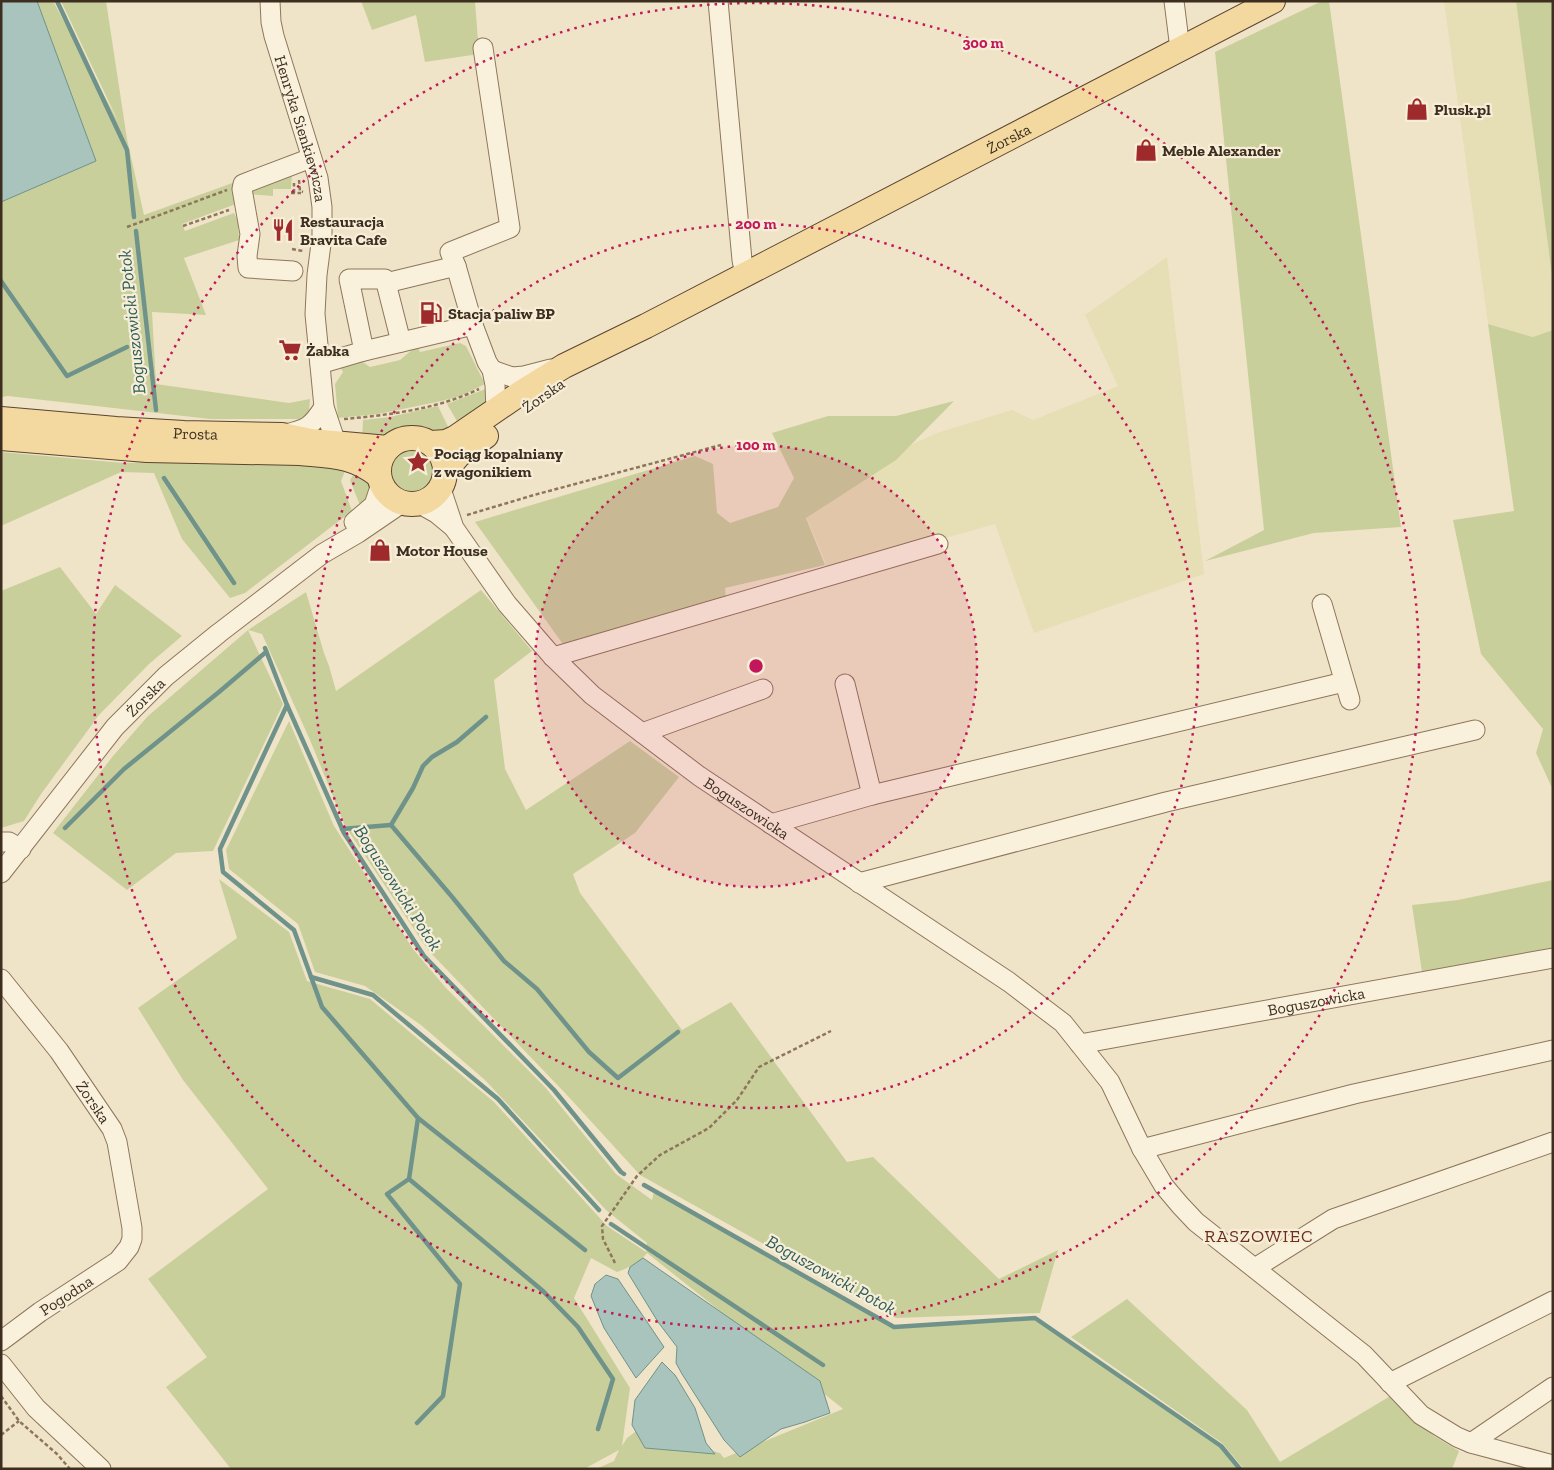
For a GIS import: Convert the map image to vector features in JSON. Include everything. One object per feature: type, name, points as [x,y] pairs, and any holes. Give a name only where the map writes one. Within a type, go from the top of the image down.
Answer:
[{"type":"main road","name":"Żorska","points":[[430,443],[451,441],[564,366],[646,326],[1273,1]]},
{"type":"main road","name":"Żorska","points":[[443,480],[460,455],[556,386],[646,326]]},
{"type":"main road","name":"Prosta","points":[[1,419],[184,433],[282,435],[311,441],[388,448]]},
{"type":"main road","name":"Prosta","points":[[1,438],[148,450],[320,455],[353,460],[364,465],[380,480]]},
{"type":"main road","points":[[410,438],[421,439],[430,443],[441,454],[443,480],[431,499],[411,503],[390,496],[380,480],[379,465],[388,448],[397,442],[410,438]]},
{"type":"street","name":"Henryka Sienkiewicza","points":[[270,1],[274,36],[318,178],[322,208],[322,236],[315,314],[320,364],[336,443]]},
{"type":"street","points":[[718,1],[741,250],[745,274]]},
{"type":"street","points":[[1174,1],[1180,49]]},
{"type":"street","points":[[386,283],[456,266],[450,252],[510,228],[483,48]]},
{"type":"street","points":[[293,271],[248,268],[247,256],[250,234],[242,189],[243,184],[311,158]]},
{"type":"street","name":"Żorska","points":[[456,266],[473,325],[492,370],[496,385],[496,411]]},
{"type":"street","points":[[364,351],[348,279],[385,279],[401,342]]},
{"type":"street","points":[[320,364],[364,351],[473,325]]},
{"type":"street","name":"Żorska","points":[[492,370],[506,376],[518,377],[564,366]]},
{"type":"street","points":[[282,435],[305,429],[330,413]]},
{"type":"street","name":"Żorska","points":[[1,872],[21,849],[109,734],[135,706],[184,661],[322,554],[374,505],[380,480]]},
{"type":"street","name":"Boguszowicka","points":[[443,480],[454,528]]},
{"type":"street","name":"Żorska","points":[[322,554],[411,503]]},
{"type":"street","name":"Boguszowicka","points":[[411,503],[436,513],[454,528],[507,604],[553,657],[592,695],[699,776],[1009,982],[1063,1023],[1110,1082],[1142,1150],[1164,1186],[1180,1206],[1196,1222],[1364,1355],[1421,1415],[1457,1437],[1471,1443],[1553,1465]]},
{"type":"street","points":[[553,657],[938,544]]},
{"type":"street","points":[[1322,604],[1350,700]]},
{"type":"street","points":[[771,824],[872,795],[1344,682]]},
{"type":"street","points":[[845,684],[872,795]]},
{"type":"street","points":[[642,733],[763,689]]},
{"type":"street","points":[[858,882],[1166,802],[1476,730]]},
{"type":"street","points":[[1,842],[9,842],[21,849]]},
{"type":"street","name":"Boguszowicka","points":[[1080,1044],[1553,958]]},
{"type":"street","name":"Żorska","points":[[1,979],[59,1051],[115,1135],[132,1228],[132,1239],[129,1247]]},
{"type":"street","points":[[1142,1150],[1354,1094],[1553,1050]]},
{"type":"street","points":[[1255,1268],[1333,1219],[1553,1142]]},
{"type":"street","name":"Pogodna","points":[[1,1341],[40,1312],[118,1260],[129,1247]]},
{"type":"street","points":[[1390,1383],[1553,1301]]},
{"type":"street","points":[[1,1364],[36,1408],[101,1469]]},
{"type":"street","points":[[1471,1443],[1553,1387]]},
{"type":"path","points":[[294,176],[293,193],[303,193],[300,191],[299,176]]},
{"type":"path","points":[[127,227],[243,184]]},
{"type":"path","points":[[183,226],[220,212],[246,206]]},
{"type":"path","points":[[292,249],[301,250]]},
{"type":"path","points":[[330,413],[382,416],[452,401],[479,389]]},
{"type":"path","points":[[454,528],[467,515],[534,495],[721,446]]},
{"type":"path","points":[[614,1263],[603,1239],[602,1226],[637,1176],[660,1155],[709,1128],[737,1100],[759,1067],[831,1031]]},
{"type":"path","points":[[1,1396],[19,1421],[57,1454],[70,1469]]},
{"type":"path","points":[[1,1435],[36,1408]]},
{"type":"shaded area","points":[[1444,1],[1516,1],[1553,284],[1553,330],[1534,337],[1488,324]]},
{"type":"shaded area","points":[[1167,257],[1204,574],[1034,633],[995,524],[829,571],[804,511],[906,447],[937,433],[1012,410],[1033,420],[1118,386],[1085,315]]},
{"type":"green space","points":[[1,1],[53,1],[119,123],[61,1],[106,1],[127,139],[144,215],[238,181],[236,204],[182,224],[185,231],[234,213],[238,221],[239,240],[184,258],[206,315],[152,312],[156,384],[289,403],[310,399],[309,412],[301,419],[210,419],[8,396],[1,397]]},
{"type":"green space","points":[[361,1],[475,1],[479,54],[425,62],[416,15],[372,30]]},
{"type":"green space","points":[[1322,1],[1329,1],[1401,527],[1314,533],[1205,561],[1264,530],[1215,52]]},
{"type":"green space","points":[[1516,1],[1553,1],[1553,284]]},
{"type":"green space","points":[[292,173],[291,189],[273,189],[273,196],[248,194],[248,187]]},
{"type":"green space","points":[[1488,324],[1533,337],[1553,330],[1553,790],[1536,753],[1543,729],[1481,654],[1453,520],[1514,511]]},
{"type":"green space","points":[[460,343],[466,346],[485,384],[461,396],[437,402],[378,414],[338,418],[335,384],[343,372],[340,367],[360,360],[370,367],[400,360],[418,347],[420,352]]},
{"type":"green space","points":[[488,388],[486,407],[461,428],[447,404]]},
{"type":"green space","points":[[954,401],[896,460],[806,518],[825,565],[725,588],[726,600],[565,647],[475,522],[695,456],[713,464],[717,513],[730,523],[778,507],[794,478],[772,433],[828,416],[896,416]]},
{"type":"green space","points":[[438,406],[452,435],[433,437],[409,431],[398,433],[390,438],[362,441],[363,420],[390,417]]},
{"type":"green space","points":[[414,449],[426,453],[432,459],[436,471],[432,483],[426,489],[414,493],[402,489],[396,483],[392,471],[396,459],[402,453]]},
{"type":"green space","points":[[1,452],[124,463],[209,460],[348,464],[341,481],[352,511],[245,593],[230,598],[182,539],[154,473],[121,472],[1,526]]},
{"type":"green space","points":[[358,468],[374,486],[362,509],[350,480]]},
{"type":"green space","points":[[60,567],[96,614],[115,585],[182,636],[149,664],[99,715],[41,794],[24,821],[1,828],[1,591]]},
{"type":"green space","points":[[481,590],[532,651],[494,680],[505,769],[526,810],[630,741],[679,777],[635,833],[573,874],[580,893],[682,1030],[731,1002],[847,1162],[873,1157],[999,1279],[1058,1250],[1040,1313],[896,1318],[640,1175],[566,1094],[428,950],[345,826],[310,740],[262,634],[248,630],[306,592],[336,691]]},
{"type":"green space","points":[[248,630],[283,704],[213,851],[176,853],[127,890],[53,833],[113,756],[148,716]]},
{"type":"green space","points":[[289,721],[334,826],[413,949],[445,987],[545,1087],[616,1174],[652,1200],[654,1191],[894,1327],[1035,1318],[1221,1446],[1240,1469],[596,1469],[614,1461],[619,1450],[584,1469],[231,1469],[166,1387],[207,1357],[148,1279],[268,1189],[183,1080],[138,1008],[237,938],[219,879],[289,932],[307,981],[370,999],[494,1102],[607,1226],[646,1252],[647,1243],[606,1210],[485,1080],[421,1025],[365,986],[315,972],[298,924],[229,869],[226,850]],"holes":[[[647,1253],[843,1409],[724,1458],[720,1453],[639,1429],[627,1438],[622,1446],[630,1388],[574,1298],[591,1258],[617,1272],[637,1262]]]},
{"type":"green space","points":[[1553,880],[1553,948],[1422,972],[1412,905],[1458,900]]},
{"type":"green space","points":[[1127,1299],[1247,1410],[1280,1462],[1392,1395],[1434,1436],[1459,1451],[1452,1469],[1244,1469],[1222,1443],[1071,1337]]},
{"type":"water","points":[[1,1],[37,1],[96,161],[1,202]]},
{"type":"water","points":[[643,1258],[820,1381],[830,1413],[781,1429],[740,1457],[724,1440],[682,1374],[676,1363],[677,1347],[658,1322],[628,1273],[630,1267]]},
{"type":"water","points":[[606,1275],[618,1279],[664,1347],[636,1378],[604,1328],[591,1296],[595,1284]]},
{"type":"water","points":[[662,1362],[675,1375],[695,1408],[706,1443],[715,1454],[645,1448],[632,1425],[635,1400]]},
{"type":"waterway","name":"Boguszowicki Potok","points":[[57,1],[127,150],[134,217]]},
{"type":"waterway","name":"Boguszowicki Potok","points":[[136,231],[156,410]]},
{"type":"waterway","points":[[1,281],[67,376],[127,347]]},
{"type":"waterway","name":"Boguszowicki Potok","points":[[164,478],[234,583]]},
{"type":"waterway","name":"Boguszowicki Potok","points":[[265,648],[287,705],[344,833],[424,956],[554,1090],[624,1174]]},
{"type":"waterway","points":[[65,828],[124,769],[266,652]]},
{"type":"waterway","points":[[287,705],[220,849],[223,872],[294,930],[322,1007],[418,1118],[409,1179],[387,1194],[460,1284],[443,1396],[417,1423]]},
{"type":"waterway","points":[[391,825],[413,788],[423,766],[432,757],[457,742],[486,717]]},
{"type":"waterway","points":[[342,829],[391,825],[504,961],[537,989],[589,1052],[618,1078],[678,1032]]},
{"type":"waterway","points":[[311,977],[373,995],[498,1099],[599,1210]]},
{"type":"waterway","points":[[418,1118],[585,1250]]},
{"type":"waterway","points":[[409,1179],[543,1291],[578,1327],[613,1379],[598,1429]]},
{"type":"waterway","name":"Boguszowicki Potok","points":[[644,1185],[894,1327],[1035,1318],[1221,1446],[1240,1469]]},
{"type":"waterway","points":[[611,1224],[823,1365]]},
{"type":"place","name":"Plusk.pl","points":[[1417,109]]},
{"type":"place","name":"Meble Alexander","points":[[1146,150]]},
{"type":"place","name":"Restauracja Bravita Cafe","points":[[283,230]]},
{"type":"place","name":"Stacja paliw BP","points":[[431,313]]},
{"type":"place","name":"Żabka","points":[[290,350]]},
{"type":"place","name":"Pociąg kopalniany z wagonikiem","points":[[418,462]]},
{"type":"place","name":"Motor House","points":[[380,550]]},
{"type":"district","name":"RASZOWIEC","points":[[1259,1236]]}]
